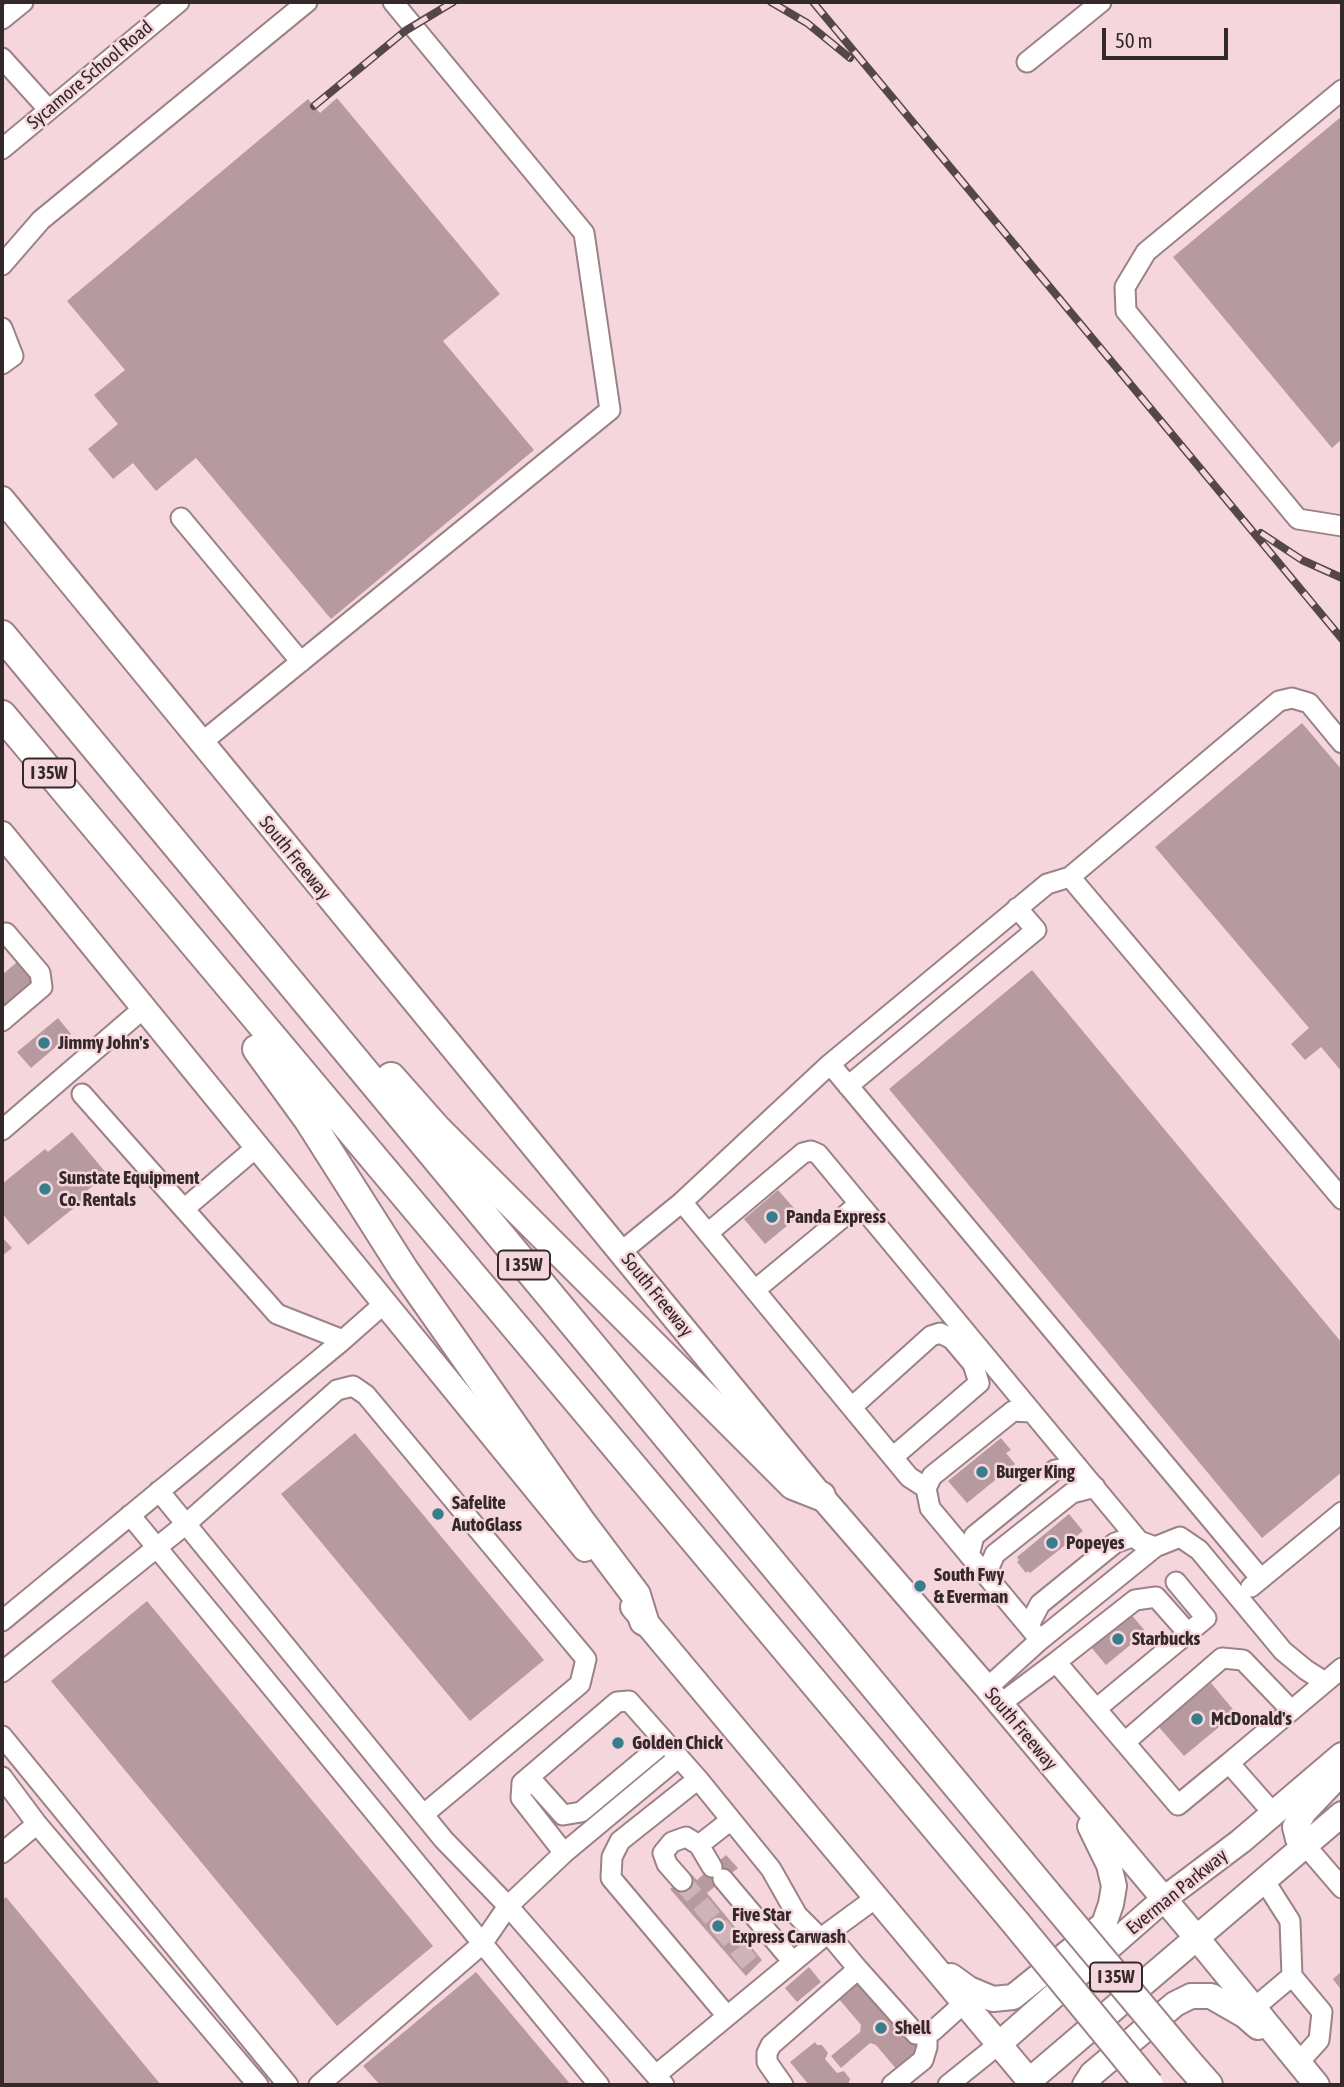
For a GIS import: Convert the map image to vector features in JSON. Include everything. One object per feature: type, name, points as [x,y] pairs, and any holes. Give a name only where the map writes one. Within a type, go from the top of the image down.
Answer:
[{"type":"highway","name":"I 35W","points":[[2,635],[1208,2085]]},
{"type":"highway","name":"I 35W","points":[[2,715],[1149,2085]]},
{"type":"highway","points":[[97,831],[110,866],[289,1090],[404,1270],[636,1595],[644,1621]]},
{"type":"highway","points":[[254,941],[299,974],[437,1129],[793,1485],[821,1496]]},
{"type":"main road","name":"South Freeway","points":[[2,499],[821,1496],[1074,1791],[1317,2085]]},
{"type":"main road","points":[[2,834],[644,1621],[999,2043],[1028,2084],[1342,1814]]},
{"type":"main road","name":"Everman Parkway","points":[[999,2043],[1164,1899],[1241,1841],[1342,1755]]},
{"type":"main road","points":[[1305,1845],[1298,1839],[1295,1827],[1304,1812],[1342,1772]]},
{"type":"main road","points":[[926,1956],[969,1989],[993,1999],[1013,1997],[1104,1924],[1114,1886],[1109,1865],[1074,1791]]},
{"type":"main road","points":[[1086,2085],[1092,2074],[1175,2004],[1191,1996],[1210,1996],[1244,2015],[1294,2059]]},
{"type":"street","points":[[2,19],[23,2]]},
{"type":"street","name":"Sycamore School Road","points":[[2,149],[179,2]]},
{"type":"street","points":[[2,265],[41,220],[307,2]]},
{"type":"street","points":[[201,743],[610,410],[584,233],[393,2]]},
{"type":"street","points":[[1027,62],[1101,2]]},
{"type":"street","points":[[2,58],[48,110]]},
{"type":"street","points":[[1342,90],[1146,252],[1125,287],[1126,311],[1298,519],[1342,526]]},
{"type":"street","points":[[2,328],[13,356],[2,364]]},
{"type":"street","points":[[181,518],[301,662]]},
{"type":"street","points":[[622,1251],[682,1202],[830,1064],[1046,884],[1070,877],[1279,701],[1292,698],[1309,703],[1342,743]]},
{"type":"street","points":[[1070,877],[1342,1199]]},
{"type":"street","points":[[848,1086],[1036,930],[1017,908]]},
{"type":"street","points":[[2,1021],[42,987],[40,973],[3,933]]},
{"type":"street","points":[[3,1126],[145,1007]]},
{"type":"street","points":[[830,1064],[1261,1579]]},
{"type":"street","points":[[82,1094],[276,1314],[343,1340]]},
{"type":"street","points":[[184,1209],[258,1146]]},
{"type":"street","points":[[708,1233],[803,1153],[811,1151],[818,1154],[859,1204],[983,1373]]},
{"type":"street","points":[[682,1202],[909,1478],[926,1488]]},
{"type":"street","points":[[755,1290],[859,1204]]},
{"type":"street","points":[[2,1620],[386,1302]]},
{"type":"street","points":[[852,1407],[931,1336],[940,1333],[952,1339],[983,1373],[1030,1412],[1139,1541],[1155,1547]]},
{"type":"street","points":[[893,1457],[983,1373]]},
{"type":"street","points":[[2,1672],[186,1524],[337,1390],[353,1386],[366,1395],[586,1659],[580,1684],[424,1814]]},
{"type":"street","points":[[1030,1412],[1013,1411],[932,1475],[926,1488],[930,1508],[1035,1632]]},
{"type":"street","points":[[969,1555],[974,1536],[1004,1511],[1055,1469],[1077,1466]]},
{"type":"street","points":[[986,1574],[995,1554],[1072,1493],[1095,1488]]},
{"type":"street","points":[[159,1491],[444,1840],[508,1906],[660,2080],[727,2016],[761,1976],[793,1962],[877,1897]]},
{"type":"street","points":[[1238,1597],[1342,1512]]},
{"type":"street","points":[[130,1515],[599,2085]]},
{"type":"street","points":[[1035,1632],[1040,1604],[1115,1543],[1135,1536]]},
{"type":"street","points":[[993,1696],[1035,1632],[1155,1547],[1181,1537],[1199,1550],[1283,1651],[1325,1682]]},
{"type":"street","points":[[1096,1709],[1206,1618],[1176,1581]]},
{"type":"street","points":[[993,1696],[1055,1662],[1135,1600],[1156,1597],[1188,1633]]},
{"type":"street","points":[[1125,1742],[1222,1658],[1243,1660],[1291,1710]]},
{"type":"street","points":[[1055,1662],[1178,1805],[1342,1668]]},
{"type":"street","points":[[564,1853],[522,1798],[522,1783],[617,1702],[629,1702],[698,1779],[771,1869],[797,1915],[825,1936],[858,1969],[915,2034],[933,2031],[964,2003]]},
{"type":"street","points":[[2,1736],[288,2085]]},
{"type":"street","points":[[529,1777],[563,1815],[582,1812],[665,1742]]},
{"type":"street","points":[[319,2085],[482,1944],[508,1906],[564,1853],[678,1758]]},
{"type":"street","points":[[1229,1763],[1273,1814]]},
{"type":"street","points":[[2,1777],[37,1824],[258,2085]]},
{"type":"street","points":[[698,1779],[620,1841],[612,1857],[611,1878],[727,2016]]},
{"type":"street","points":[[699,1845],[731,1819]]},
{"type":"street","points":[[2,1853],[37,1824]]},
{"type":"street","points":[[682,1881],[667,1864],[663,1853],[672,1842],[685,1837],[699,1845],[718,1873],[793,1962]]},
{"type":"street","points":[[1305,1845],[1342,1888]]},
{"type":"street","points":[[1264,1880],[1290,1921],[1292,1976],[1322,2012],[1319,2040],[1294,2059]]},
{"type":"street","points":[[783,2085],[767,2062],[771,2045],[858,1969]]},
{"type":"street","points":[[1254,2008],[1292,1976]]},
{"type":"street","points":[[892,2085],[923,2060],[927,2033]]},
{"type":"street","name":"Everman Parkway","points":[[948,2085],[999,2043]]},
{"type":"building","points":[[337,98],[500,294],[443,341],[534,450],[331,619],[196,458],[156,491],[133,463],[113,479],[88,449],[118,424],[94,395],[125,370],[67,301],[308,99],[320,113]]},
{"type":"building","points":[[1342,116],[1342,439],[1332,448],[1173,257]]},
{"type":"building","points":[[1302,723],[1342,770],[1342,1072],[1321,1047],[1305,1060],[1291,1044],[1309,1028],[1155,847]]},
{"type":"building","points":[[17,962],[36,985],[2,1014],[2,975]]},
{"type":"building","points":[[1032,970],[1342,1343],[1342,1472],[1262,1538],[889,1089]]},
{"type":"building","name":"Jimmy John's","points":[[58,1018],[71,1034],[31,1068],[17,1052]]},
{"type":"building","name":"Sunstate Equipment Co. Rentals","points":[[72,1132],[107,1174],[83,1194],[86,1198],[28,1245],[2,1213],[2,1184],[45,1149],[48,1152]]},
{"type":"building","name":"Panda Express","points":[[778,1190],[800,1215],[765,1244],[744,1219]]},
{"type":"building","points":[[2,1237],[12,1248],[2,1256]]},
{"type":"building","points":[[355,1433],[544,1660],[470,1721],[281,1494]]},
{"type":"building","name":"Burger King","points":[[1001,1438],[1011,1450],[1006,1453],[1015,1464],[967,1503],[948,1481]]},
{"type":"building","name":"Popeyes","points":[[1069,1514],[1083,1531],[1030,1573],[1026,1573],[1017,1562],[1017,1557]]},
{"type":"building","points":[[147,1601],[433,1946],[337,2026],[51,1681]]},
{"type":"building","name":"Starbucks","points":[[1130,1613],[1146,1632],[1106,1665],[1090,1646]]},
{"type":"building","name":"McDonald's","points":[[1211,1683],[1236,1713],[1184,1756],[1158,1726]]},
{"type":"building","name":"Five Star Express Carwash","points":[[726,1855],[738,1868],[707,1893],[762,1960],[746,1976],[670,1889],[691,1874],[697,1880]]},
{"type":"building","points":[[6,1897],[161,2085],[2,2085],[2,1900]]},
{"type":"building","points":[[809,1967],[821,1982],[797,2002],[785,1988]]},
{"type":"building","points":[[1342,1971],[1342,1991],[1333,1979]]},
{"type":"building","points":[[476,1972],[571,2085],[380,2085],[363,2066]]},
{"type":"building","name":"Shell","points":[[860,1981],[921,2052],[898,2071],[876,2045],[870,2043],[841,2068],[831,2056],[860,2032],[861,2025],[839,1999]]},
{"type":"building","points":[[815,2042],[822,2045],[828,2053],[825,2059],[837,2073],[844,2071],[850,2079],[848,2085],[809,2085],[790,2062]]},
{"type":"tunnel","points":[[682,1881],[754,1968]]},
{"type":"railway","points":[[314,106],[405,31],[453,2]]},
{"type":"railway","points":[[771,2],[807,23],[850,58]]},
{"type":"railway","points":[[813,2],[1342,639]]},
{"type":"railway","points":[[1261,533],[1302,560],[1342,578]]},
{"type":"place","name":"Jimmy John's","points":[[44,1043]]},
{"type":"place","name":"Sunstate Equipment Co. Rentals","points":[[45,1189]]},
{"type":"place","name":"Panda Express","points":[[772,1217]]},
{"type":"place","name":"Burger King","points":[[982,1472]]},
{"type":"place","name":"Safelite AutoGlass","points":[[438,1514]]},
{"type":"place","name":"Popeyes","points":[[1052,1543]]},
{"type":"place","name":"South Fwy & Everman","points":[[920,1586]]},
{"type":"place","name":"Starbucks","points":[[1118,1639]]},
{"type":"place","name":"McDonald's","points":[[1197,1719]]},
{"type":"place","name":"Golden Chick","points":[[618,1743]]},
{"type":"place","name":"Five Star Express Carwash","points":[[718,1926]]},
{"type":"place","name":"Shell","points":[[881,2028]]}]
